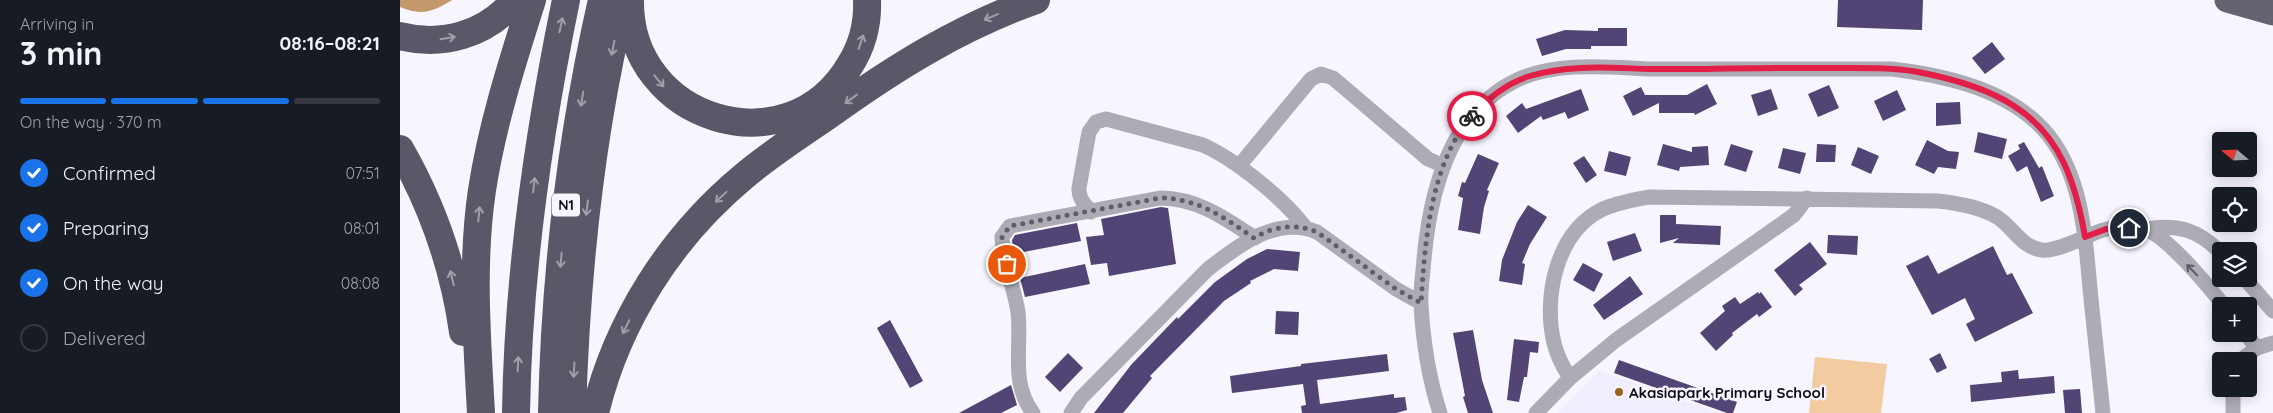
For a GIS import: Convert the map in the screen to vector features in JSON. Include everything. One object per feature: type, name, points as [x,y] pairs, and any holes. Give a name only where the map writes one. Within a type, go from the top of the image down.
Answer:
[{"type":"highway","points":[[400,36],[432,40],[468,34],[494,21],[515,0]]},
{"type":"highway","points":[[481,413],[476,298],[476,251],[480,203],[498,109],[532,0]]},
{"type":"highway","name":"N1","points":[[516,413],[521,315],[530,211],[546,102],[566,0]]},
{"type":"highway","name":"N1","points":[[552,413],[557,302],[566,211],[582,102],[602,0]]},
{"type":"highway","points":[[572,413],[578,297],[588,201],[603,100],[623,0]]},
{"type":"highway","points":[[630,0],[634,32],[640,50],[651,71],[662,86],[696,111],[723,120],[746,123],[769,121],[792,115],[817,101],[834,86],[849,67],[861,42],[866,24],[867,0]]},
{"type":"highway","points":[[595,413],[610,363],[627,324],[644,294],[680,242],[722,196],[765,160],[912,58],[978,23],[1036,0]]},
{"type":"highway","points":[[2227,0],[2273,13]]},
{"type":"highway","points":[[400,149],[422,194],[450,271],[460,315],[472,413]]},
{"type":"street","points":[[1440,413],[1430,373],[1421,303],[1425,244],[1435,194],[1444,166],[1461,130],[1488,99],[1515,81],[1546,72],[1610,67],[1650,69],[1892,69],[1919,73],[1989,93],[2013,105],[2036,122],[2055,144],[2070,174],[2078,199],[2085,237],[2103,413]]},
{"type":"street","points":[[1239,166],[1312,79],[1321,74],[1333,78],[1428,159],[1444,166]]},
{"type":"street","points":[[1067,216],[1078,194],[1089,132],[1092,126],[1100,119],[1112,120],[1203,145],[1239,166],[1295,214],[1305,227]]},
{"type":"street","points":[[1078,194],[1091,212]]},
{"type":"street","points":[[1570,378],[1559,359],[1554,343],[1552,298],[1554,274],[1564,249],[1581,225],[1600,210],[1624,202],[1649,197],[1938,201],[1959,204],[1996,216],[2027,244],[2044,250],[2106,229],[2145,229],[2166,226],[2188,230],[2206,239],[2212,245]]},
{"type":"street","points":[[1033,413],[1018,380],[1018,312],[1002,237],[1010,226],[1160,198],[1181,199],[1209,209],[1254,238]]},
{"type":"street","points":[[1536,413],[1570,378],[1616,340],[1794,215],[1807,198]]},
{"type":"street","points":[[1071,413],[1082,398],[1208,269],[1254,238],[1271,230],[1305,227],[1317,232],[1396,289],[1421,303]]},
{"type":"street","points":[[2145,229],[2171,247],[2216,297]]},
{"type":"street","points":[[2251,287],[2273,311]]},
{"type":"street","points":[[2252,342],[2257,348]]},
{"type":"street","points":[[2251,352],[2257,348],[2273,343]]},
{"type":"street","points":[[2233,397],[2233,413]]},
{"type":"shaded area","points":[[400,0],[452,0],[433,10],[421,12],[400,7]]},
{"type":"shaded area","points":[[1815,357],[1887,364],[1881,413],[1809,413]]},
{"type":"shaded area","name":"Akasiapark Primary School","points":[[1599,371],[1721,413],[1558,413]]},
{"type":"building","points":[[1838,0],[1923,0],[1922,30],[1837,27]]},
{"type":"building","points":[[1598,28],[1627,28],[1627,46],[1591,46],[1591,49],[1566,49],[1542,56],[1536,39],[1565,30],[1598,31]]},
{"type":"building","points":[[1992,42],[2005,59],[1985,74],[1972,58]]},
{"type":"building","points":[[1707,84],[1717,104],[1695,115],[1694,113],[1659,113],[1659,103],[1633,116],[1623,96],[1641,87],[1645,95],[1687,95]]},
{"type":"building","points":[[1829,85],[1839,108],[1818,117],[1808,94]]},
{"type":"building","points":[[1581,89],[1589,110],[1568,119],[1565,112],[1543,120],[1541,116],[1518,133],[1506,116],[1522,103],[1526,109]]},
{"type":"building","points":[[1771,89],[1778,109],[1758,116],[1751,95]]},
{"type":"building","points":[[1897,90],[1906,110],[1883,121],[1874,101]]},
{"type":"building","points":[[1960,102],[1961,124],[1936,126],[1936,103]]},
{"type":"building","points":[[1978,132],[2007,139],[2002,159],[1974,152]]},
{"type":"building","points":[[1927,140],[1948,151],[1959,152],[1956,169],[1938,167],[1934,174],[1915,165]]},
{"type":"building","points":[[2024,142],[2039,168],[2042,166],[2054,196],[2041,202],[2027,166],[2017,172],[2008,156],[2020,149],[2018,145]]},
{"type":"building","points":[[1663,144],[1692,152],[1692,147],[1708,146],[1709,165],[1680,167],[1679,171],[1657,165]]},
{"type":"building","points":[[1731,144],[1753,151],[1746,172],[1724,165]]},
{"type":"building","points":[[1817,144],[1836,145],[1835,162],[1816,162]]},
{"type":"building","points":[[1858,147],[1879,156],[1871,174],[1851,165]]},
{"type":"building","points":[[1783,148],[1806,153],[1800,174],[1778,168]]},
{"type":"building","points":[[1609,151],[1631,157],[1626,176],[1604,171]]},
{"type":"building","points":[[1478,154],[1499,163],[1487,190],[1489,191],[1484,207],[1480,234],[1458,230],[1463,198],[1458,196],[1462,182],[1465,183]]},
{"type":"building","points":[[1584,156],[1597,175],[1586,183],[1573,163]]},
{"type":"building","points":[[1528,205],[1547,217],[1530,244],[1522,263],[1525,264],[1522,285],[1499,281],[1502,260],[1517,222]]},
{"type":"building","points":[[1161,207],[1168,208],[1176,264],[1109,276],[1107,263],[1091,265],[1086,237],[1104,235],[1101,219]]},
{"type":"building","points":[[1660,215],[1676,215],[1676,224],[1721,226],[1720,245],[1673,243],[1679,238],[1660,243]]},
{"type":"building","points":[[1077,223],[1081,241],[1014,254],[1012,240],[1015,235]]},
{"type":"building","points":[[1635,233],[1642,251],[1613,261],[1607,242]]},
{"type":"building","points":[[1828,235],[1858,236],[1857,255],[1827,253]]},
{"type":"building","points":[[1810,242],[1827,264],[1799,285],[1803,289],[1795,296],[1774,270]]},
{"type":"building","points":[[1993,246],[2007,275],[2012,273],[2033,313],[1975,342],[1966,324],[1975,319],[1965,298],[1932,315],[1906,266],[1928,255],[1938,274]]},
{"type":"building","points":[[1267,249],[1300,252],[1298,271],[1274,269],[1250,281],[1251,283],[1224,301],[1150,376],[1152,378],[1123,413],[1094,413],[1131,365],[1177,317],[1178,319],[1215,282],[1247,259]]},
{"type":"building","points":[[1583,263],[1603,274],[1594,292],[1573,280]]},
{"type":"building","points":[[1085,264],[1090,284],[1025,297],[1020,278]]},
{"type":"building","points":[[1630,276],[1643,294],[1604,320],[1593,305]]},
{"type":"building","points":[[1758,292],[1759,294],[1761,292],[1772,307],[1759,317],[1757,314],[1732,333],[1733,335],[1716,351],[1700,333],[1725,311],[1722,306],[1735,297],[1740,304]]},
{"type":"building","points":[[1276,311],[1299,312],[1298,335],[1275,334]]},
{"type":"building","points":[[890,320],[923,381],[910,388],[877,328]]},
{"type":"building","points":[[1473,330],[1482,380],[1493,413],[1468,413],[1463,397],[1465,396],[1453,333]]},
{"type":"building","points":[[1514,339],[1539,342],[1538,353],[1530,352],[1527,377],[1524,377],[1519,402],[1507,400]]},
{"type":"building","points":[[1068,353],[1083,368],[1060,392],[1045,377]]},
{"type":"building","points":[[1940,353],[1947,368],[1937,373],[1929,359]]},
{"type":"building","points":[[1387,354],[1389,371],[1317,380],[1320,404],[1394,394],[1394,398],[1405,397],[1407,410],[1396,413],[1302,413],[1301,406],[1306,405],[1303,384],[1232,393],[1230,376],[1301,366],[1301,364]]},
{"type":"building","points":[[1619,360],[1737,402],[1733,413],[1727,413],[1614,373]]},
{"type":"building","points":[[2018,370],[2019,379],[2054,376],[2055,393],[1971,402],[1970,385],[2002,382],[2001,372]]},
{"type":"building","points":[[1011,385],[1017,405],[1001,413],[959,413]]},
{"type":"building","points":[[2080,389],[2082,413],[2065,413],[2063,390]]},
{"type":"way so far","points":[[1007,264],[1002,237],[1010,226],[1018,223],[1045,220],[1160,198],[1181,199],[1209,209],[1226,218],[1254,238],[1262,233],[1282,228],[1305,227],[1317,232],[1396,289],[1421,303],[1425,244],[1435,194],[1452,146],[1472,116]]},
{"type":"place","name":"Akasiapark Primary School","points":[[1619,392]]},
{"type":"route","points":[[1472,116],[1488,99],[1515,81],[1564,69],[1591,67],[1650,69],[1858,68],[1892,69],[1919,73],[1956,82],[1989,93],[2013,105],[2036,122],[2055,144],[2070,174],[2078,199],[2085,237],[2106,229],[2129,228]]}]
